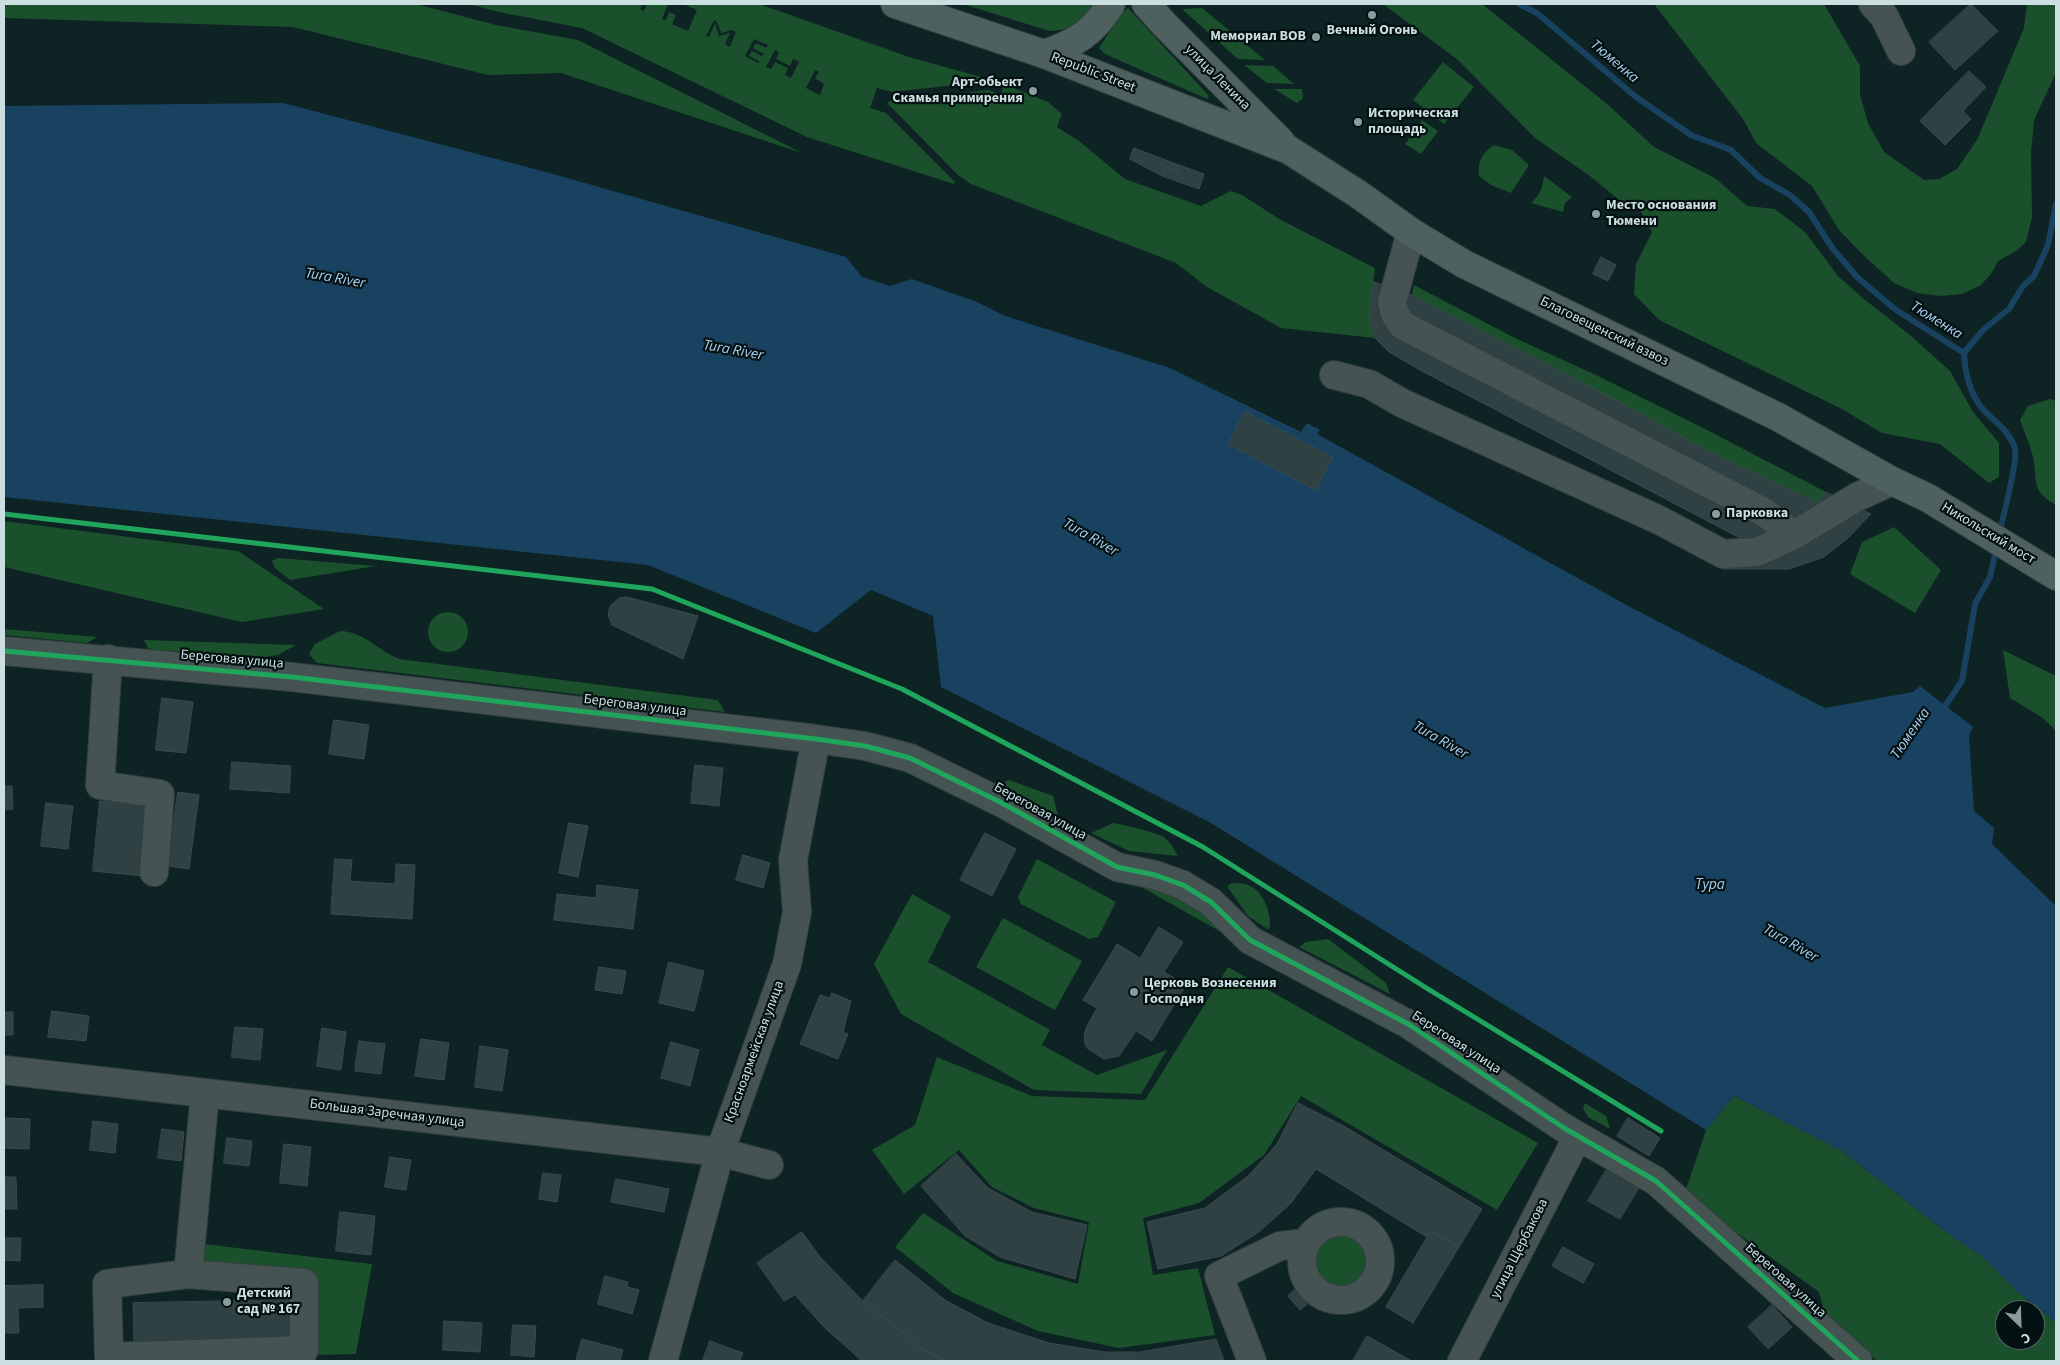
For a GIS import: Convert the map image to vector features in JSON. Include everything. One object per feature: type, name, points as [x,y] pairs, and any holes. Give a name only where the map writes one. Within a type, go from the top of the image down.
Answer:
[{"type":"main road","name":"Republic Street","points":[[894,4],[1044,54],[1289,150]]},
{"type":"main road","points":[[1044,54],[1066,47],[1086,35],[1100,22],[1111,4]]},
{"type":"main road","name":"улица Ленина","points":[[1146,4],[1289,150]]},
{"type":"main road","name":"Благовещенский взвоз","points":[[1289,150],[1358,194],[1411,232],[1464,264],[1778,418],[1892,481],[1928,498]]},
{"type":"main road","name":"Никольский мост","points":[[1928,498],[2052,573]]},
{"type":"street","points":[[1873,4],[1884,16],[1901,51]]},
{"type":"street","points":[[1411,232],[1392,302],[1395,314],[1402,324],[1764,512],[1794,535]]},
{"type":"street","points":[[1334,375],[1369,384],[1402,403],[1659,520],[1723,554],[1757,552],[1794,535],[1857,497],[1892,481]]},
{"type":"street","name":"Береговая улица","points":[[4,651],[292,677],[816,739],[865,746],[910,758],[1002,803],[1116,867],[1155,875],[1183,885],[1211,902],[1250,940],[1408,1024],[1578,1136],[1656,1181],[1858,1361]]},
{"type":"street","points":[[108,659],[100,785],[160,794],[154,872]]},
{"type":"street","name":"Красноармейская улица","points":[[662,1361],[720,1152],[787,964],[797,912],[793,860],[816,739]]},
{"type":"street","name":"Большая Заречная улица","points":[[4,1070],[720,1152],[769,1166]]},
{"type":"street","points":[[188,1274],[205,1093]]},
{"type":"street","name":"улица Щербакова","points":[[1462,1361],[1578,1136]]},
{"type":"street","points":[[1248,1360],[1220,1276],[1280,1246],[1306,1243]]},
{"type":"street","points":[[188,1274],[304,1283],[304,1350],[109,1357],[107,1284],[188,1274]]},
{"type":"green space","points":[[4,4],[416,4],[496,25],[578,40],[802,153],[561,73],[488,75],[293,27],[4,18]]},
{"type":"green space","points":[[468,4],[642,4],[640,9],[644,11],[647,4],[668,4],[662,19],[666,20],[669,12],[676,15],[672,24],[688,31],[697,10],[683,4],[759,4],[909,57],[985,78],[983,82],[892,92],[877,88],[870,108],[886,113],[955,182],[954,184],[807,137],[582,28]],"holes":[[[714,20],[717,22],[721,33],[732,30],[736,32],[730,47],[725,44],[730,33],[719,36],[715,23],[709,37],[706,36]],[[754,39],[768,45],[766,48],[756,43],[753,48],[764,54],[762,56],[752,51],[749,56],[759,61],[758,63],[745,56]],[[775,50],[779,52],[776,59],[790,66],[793,59],[799,62],[791,78],[785,75],[788,68],[775,62],[771,69],[766,67]],[[815,70],[819,72],[815,78],[824,84],[820,95],[806,88]]]},
{"type":"green space","points":[[963,4],[1098,4],[1087,16],[1072,27],[1049,31]]},
{"type":"green space","points":[[1383,4],[1482,4],[1606,103],[1654,147],[1715,178],[1747,206],[1775,209],[1805,232],[1838,276],[1910,335],[1950,371],[1973,412],[1999,443],[1999,477],[1989,483],[1940,444],[1882,433],[1842,409],[1659,320],[1634,294],[1636,264],[1652,232],[1639,208],[1624,204],[1590,176],[1535,138],[1458,60]]},
{"type":"green space","points":[[1654,4],[1824,4],[1860,66],[1860,95],[1868,123],[1884,152],[1924,180],[1939,179],[1957,169],[1977,140],[2024,28],[2027,4],[2056,4],[2056,73],[2034,120],[2031,153],[2032,217],[2026,242],[2016,251],[1998,261],[1991,274],[1981,285],[1962,294],[1941,296],[1917,293],[1894,283],[1839,230],[1812,186],[1756,143],[1743,119]]},
{"type":"green space","points":[[1128,8],[1209,96],[1207,99],[1105,54],[1099,48],[1121,14]]},
{"type":"green space","points":[[1202,8],[1265,60],[1238,59],[1182,9]]},
{"type":"green space","points":[[1443,62],[1474,87],[1444,124],[1413,100]]},
{"type":"green space","points":[[1244,65],[1273,66],[1294,84],[1267,83]]},
{"type":"green space","points":[[1004,84],[1048,102],[1062,114],[1057,127],[1079,141],[1125,179],[1201,206],[1231,191],[1242,195],[1281,220],[1375,268],[1369,321],[1375,338],[1281,328],[1207,287],[1176,263],[971,184],[958,175],[888,104],[889,101],[988,90],[1001,94]]},
{"type":"green space","points":[[1274,89],[1302,89],[1303,98],[1297,103]]},
{"type":"green space","points":[[1422,120],[1438,131],[1421,154],[1405,144]]},
{"type":"green space","points":[[1494,145],[1512,150],[1529,165],[1511,193],[1491,185],[1479,176],[1479,166],[1482,158],[1486,151]]},
{"type":"green space","points":[[1544,176],[1572,197],[1565,203],[1563,212],[1531,203],[1540,191]]},
{"type":"green space","points":[[1414,285],[1513,337],[1600,377],[1826,492],[1817,502],[1710,452],[1412,295]]},
{"type":"green space","points":[[2050,399],[2056,401],[2056,505],[2042,495],[2039,490],[2032,452],[2020,420],[2028,406]]},
{"type":"green space","points":[[4,521],[238,551],[324,609],[242,622],[4,567]]},
{"type":"green space","points":[[1894,527],[1941,570],[1915,613],[1850,574],[1862,542]]},
{"type":"green space","points":[[278,558],[376,566],[290,580],[275,568],[272,561]]},
{"type":"green space","points":[[448,612],[462,618],[468,632],[462,646],[448,652],[434,646],[428,632],[434,618]]},
{"type":"green space","points":[[4,629],[98,637],[87,643],[4,635]]},
{"type":"green space","points":[[340,631],[356,634],[399,659],[718,700],[725,712],[317,663],[309,654],[315,644]]},
{"type":"green space","points":[[144,640],[296,645],[278,655],[266,657],[154,650],[148,648]]},
{"type":"green space","points":[[2003,650],[2056,676],[2056,731],[2043,718],[2010,698]]},
{"type":"green space","points":[[1009,780],[1053,796],[1058,816],[1000,784]]},
{"type":"green space","points":[[1113,823],[1164,837],[1178,856],[1129,851],[1091,833]]},
{"type":"green space","points":[[1037,859],[1116,902],[1098,937],[1089,939],[1021,904],[1018,897]]},
{"type":"green space","points":[[1127,879],[1178,891],[1230,937]]},
{"type":"green space","points":[[1232,883],[1250,886],[1264,900],[1270,918],[1269,930],[1248,916],[1227,886]]},
{"type":"green space","points":[[912,894],[951,916],[928,962],[1050,1030],[1042,1045],[1097,1075],[1167,1050],[1141,1094],[1034,1090],[901,1014],[874,964]]},
{"type":"green space","points":[[1003,918],[1082,961],[1055,1010],[976,967]]},
{"type":"green space","points":[[1328,939],[1386,983],[1390,994],[1299,947],[1306,942]]},
{"type":"green space","points":[[1228,967],[1538,1143],[1497,1210],[1301,1096],[1264,1155],[1199,1203],[1143,1218],[1153,1275],[1198,1268],[1215,1335],[1119,1348],[1038,1331],[953,1293],[895,1247],[923,1213],[997,1261],[1078,1284],[1089,1222],[1034,1208],[992,1187],[959,1150],[904,1194],[872,1150],[915,1125],[937,1057],[1032,1096],[1145,1100]]},
{"type":"green space","points":[[1734,1096],[1842,1151],[1946,1232],[1983,1257],[2028,1300],[1995,1300],[1995,1350],[2045,1350],[2045,1313],[2056,1322],[2056,1361],[1877,1361],[1824,1311],[1819,1292],[1684,1195],[1706,1130]]},
{"type":"green space","points":[[1585,1103],[1606,1116],[1610,1129],[1588,1117],[1583,1108]]},
{"type":"green space","points":[[1335,1233],[1345,1233],[1355,1237],[1363,1245],[1367,1260],[1363,1275],[1355,1283],[1345,1287],[1335,1287],[1325,1283],[1317,1275],[1313,1265],[1313,1255],[1317,1245],[1325,1237]]},
{"type":"green space","points":[[195,1243],[372,1264],[356,1354],[313,1355],[314,1280],[193,1271]]},
{"type":"water","name":"Тура","points":[[283,103],[546,172],[846,257],[862,277],[890,286],[912,279],[977,302],[1005,316],[1170,368],[1301,432],[1307,423],[1320,430],[1318,434],[1634,609],[1825,708],[1913,692],[1920,686],[1973,727],[1969,736],[1974,811],[1994,828],[1992,844],[2056,906],[2056,1322],[2045,1313],[2045,1300],[2028,1300],[1983,1257],[1946,1232],[1842,1151],[1734,1096],[1706,1130],[1211,823],[941,687],[933,616],[871,590],[816,633],[648,565],[4,497],[4,106]]},
{"type":"pier","points":[[1320,430],[1322,431],[1321,433],[1635,606],[1634,609],[1317,434]]},
{"type":"building","points":[[1971,4],[1998,31],[1955,70],[1929,42]]},
{"type":"building","points":[[1969,71],[1986,87],[1963,111],[1971,119],[1945,145],[1920,121]]},
{"type":"building","points":[[1134,148],[1179,165],[1177,171],[1165,167],[1162,176],[1130,159]]},
{"type":"building","points":[[1179,165],[1204,174],[1199,189],[1162,176],[1165,167],[1177,171]]},
{"type":"building","points":[[1601,257],[1616,265],[1608,281],[1593,274]]},
{"type":"building","points":[[1374,282],[1412,295],[1614,399],[1710,452],[1817,502],[1826,492],[1871,514],[1847,539],[1824,557],[1789,569],[1722,569],[1723,541],[1740,538],[1389,352],[1375,338],[1369,321]]},
{"type":"building","points":[[1245,412],[1333,457],[1316,490],[1228,444]]},
{"type":"building","points":[[627,597],[698,616],[683,659],[612,625],[608,615],[610,606],[619,598]]},
{"type":"building","points":[[162,698],[193,702],[186,753],[156,750]]},
{"type":"building","points":[[334,720],[369,725],[364,759],[329,754]]},
{"type":"building","points":[[232,762],[291,766],[289,793],[230,789]]},
{"type":"building","points":[[695,765],[723,768],[719,806],[691,803]]},
{"type":"building","points":[[4,786],[12,786],[13,809],[4,810]]},
{"type":"building","points":[[178,792],[199,795],[189,869],[168,866]]},
{"type":"building","points":[[100,801],[150,806],[143,876],[93,871]]},
{"type":"building","points":[[46,803],[73,806],[68,849],[41,846]]},
{"type":"building","points":[[569,823],[588,826],[578,877],[559,873]]},
{"type":"building","points":[[985,833],[1016,849],[992,896],[960,880]]},
{"type":"building","points":[[743,855],[770,863],[763,888],[736,880]]},
{"type":"building","points":[[335,859],[352,860],[350,881],[395,884],[396,864],[415,865],[412,919],[331,914]]},
{"type":"building","points":[[597,885],[638,890],[633,929],[554,920],[557,894],[596,898]]},
{"type":"building","name":"Церковь Вознесения Господня","points":[[1159,927],[1183,942],[1164,972],[1186,985],[1152,1041],[1136,1031],[1119,1056],[1104,1059],[1088,1049],[1085,1044],[1084,1035],[1087,1026],[1097,1008],[1083,1000],[1117,944],[1140,958]]},
{"type":"building","points":[[669,962],[704,971],[694,1011],[659,1003]]},
{"type":"building","points":[[599,967],[626,971],[622,994],[595,990]]},
{"type":"building","points":[[832,993],[851,1001],[843,1032],[848,1034],[838,1059],[800,1044],[820,995],[830,998]]},
{"type":"building","points":[[52,1011],[89,1016],[86,1041],[48,1037]]},
{"type":"building","points":[[4,1012],[13,1012],[13,1035],[4,1035]]},
{"type":"building","points":[[235,1027],[263,1029],[260,1060],[232,1057]]},
{"type":"building","points":[[322,1028],[346,1032],[341,1070],[317,1066]]},
{"type":"building","points":[[421,1039],[449,1043],[444,1080],[415,1076]]},
{"type":"building","points":[[359,1041],[385,1044],[381,1074],[355,1071]]},
{"type":"building","points":[[671,1042],[699,1050],[690,1086],[661,1078]]},
{"type":"building","points":[[480,1046],[508,1050],[502,1091],[475,1087]]},
{"type":"building","points":[[1298,1103],[1342,1125],[1482,1209],[1459,1247],[1431,1231],[1427,1237],[1316,1169],[1291,1203],[1259,1232],[1221,1256],[1158,1269],[1147,1222],[1205,1208],[1248,1176],[1277,1144]]},
{"type":"building","points":[[4,1118],[30,1119],[29,1149],[4,1148]]},
{"type":"building","points":[[1628,1118],[1660,1138],[1649,1156],[1617,1136]]},
{"type":"building","points":[[93,1121],[118,1124],[115,1153],[90,1150]]},
{"type":"building","points":[[162,1129],[184,1132],[181,1161],[158,1158]]},
{"type":"building","points":[[227,1138],[252,1141],[249,1166],[224,1163]]},
{"type":"building","points":[[284,1144],[311,1147],[307,1186],[280,1183]]},
{"type":"building","points":[[956,1154],[988,1188],[1032,1212],[1087,1225],[1075,1279],[1000,1257],[965,1236],[921,1186]]},
{"type":"building","points":[[390,1157],[411,1160],[406,1190],[385,1187]]},
{"type":"building","points":[[1608,1167],[1640,1186],[1620,1219],[1588,1201]]},
{"type":"building","points":[[543,1173],[561,1175],[557,1202],[539,1199]]},
{"type":"building","points":[[4,1177],[16,1177],[17,1209],[4,1209]]},
{"type":"building","points":[[616,1179],[669,1189],[664,1212],[611,1202]]},
{"type":"building","points":[[340,1212],[375,1216],[371,1255],[336,1251]]},
{"type":"building","points":[[1431,1231],[1459,1247],[1413,1323],[1386,1307]]},
{"type":"building","points":[[802,1232],[820,1257],[863,1301],[924,1350],[947,1361],[862,1361],[825,1328],[795,1295],[784,1301],[757,1263]]},
{"type":"building","points":[[4,1238],[21,1238],[20,1261],[4,1260]]},
{"type":"building","points":[[1563,1247],[1594,1264],[1583,1283],[1552,1266]]},
{"type":"building","points":[[895,1260],[945,1300],[988,1323],[1049,1343],[1104,1352],[1140,1352],[1216,1339],[1224,1361],[947,1361],[924,1350],[863,1301]]},
{"type":"building","points":[[605,1276],[628,1282],[627,1287],[639,1290],[632,1314],[598,1304]]},
{"type":"building","points":[[1303,1283],[1315,1298],[1300,1310],[1288,1296]]},
{"type":"building","points":[[43,1285],[43,1307],[18,1308],[19,1333],[4,1333],[4,1286]]},
{"type":"building","points":[[291,1300],[292,1340],[134,1342],[133,1303]]},
{"type":"building","points":[[1772,1305],[1792,1327],[1768,1349],[1748,1327]]},
{"type":"building","points":[[444,1321],[482,1323],[480,1352],[443,1350]]},
{"type":"building","points":[[513,1325],[536,1326],[534,1357],[511,1355]]},
{"type":"building","points":[[1367,1336],[1412,1361],[1353,1361]]},
{"type":"building","points":[[582,1339],[623,1350],[620,1361],[576,1361]]},
{"type":"building","points":[[710,1341],[743,1353],[740,1361],[703,1360]]},
{"type":"waterway","name":"Тюменка","points":[[1519,4],[1537,13],[1636,97],[1691,135],[1731,150],[1760,178],[1790,195],[1809,212],[1833,249],[1858,278],[1896,310],[1964,353],[1965,368],[1973,395],[1981,407],[2009,436],[2015,448],[2012,477],[1999,534]]},
{"type":"waterway","points":[[1964,353],[1984,329],[2009,309],[2023,286],[2034,276],[2048,245],[2056,204]]},
{"type":"waterway","name":"Тюменка","points":[[1941,712],[1962,681],[1975,604],[1990,577],[1997,546]]},
{"type":"cycle path","points":[[4,514],[652,589],[902,689],[1203,847],[1428,989],[1661,1131]]},
{"type":"cycle path","points":[[4,651],[292,677],[816,739],[865,746],[910,758],[1002,803],[1117,867],[1155,875],[1183,885],[1211,902],[1250,940],[1408,1024],[1564,1128],[1656,1181],[1858,1361]]},
{"type":"place","name":"Вечный Огонь","points":[[1372,15]]},
{"type":"place","name":"Мемориал ВОВ","points":[[1316,37]]},
{"type":"place","name":"Арт-обьект Скамья примирения","points":[[1033,91]]},
{"type":"place","name":"Историческая площадь","points":[[1358,122]]},
{"type":"place","name":"Место основания Тюмени","points":[[1596,214]]},
{"type":"place","name":"Парковка","points":[[1716,514]]},
{"type":"place","name":"Церковь Вознесения Господня","points":[[1134,992]]},
{"type":"place","name":"Детский сад № 167","points":[[227,1302]]},
{"type":"water label","name":"Tura River","points":[[335,279]]},
{"type":"water label","name":"Tura River","points":[[733,351]]},
{"type":"water label","name":"Tura River","points":[[1090,538]]},
{"type":"water label","name":"Tura River","points":[[1440,741]]},
{"type":"water label","name":"Tura River","points":[[1790,944]]}]
